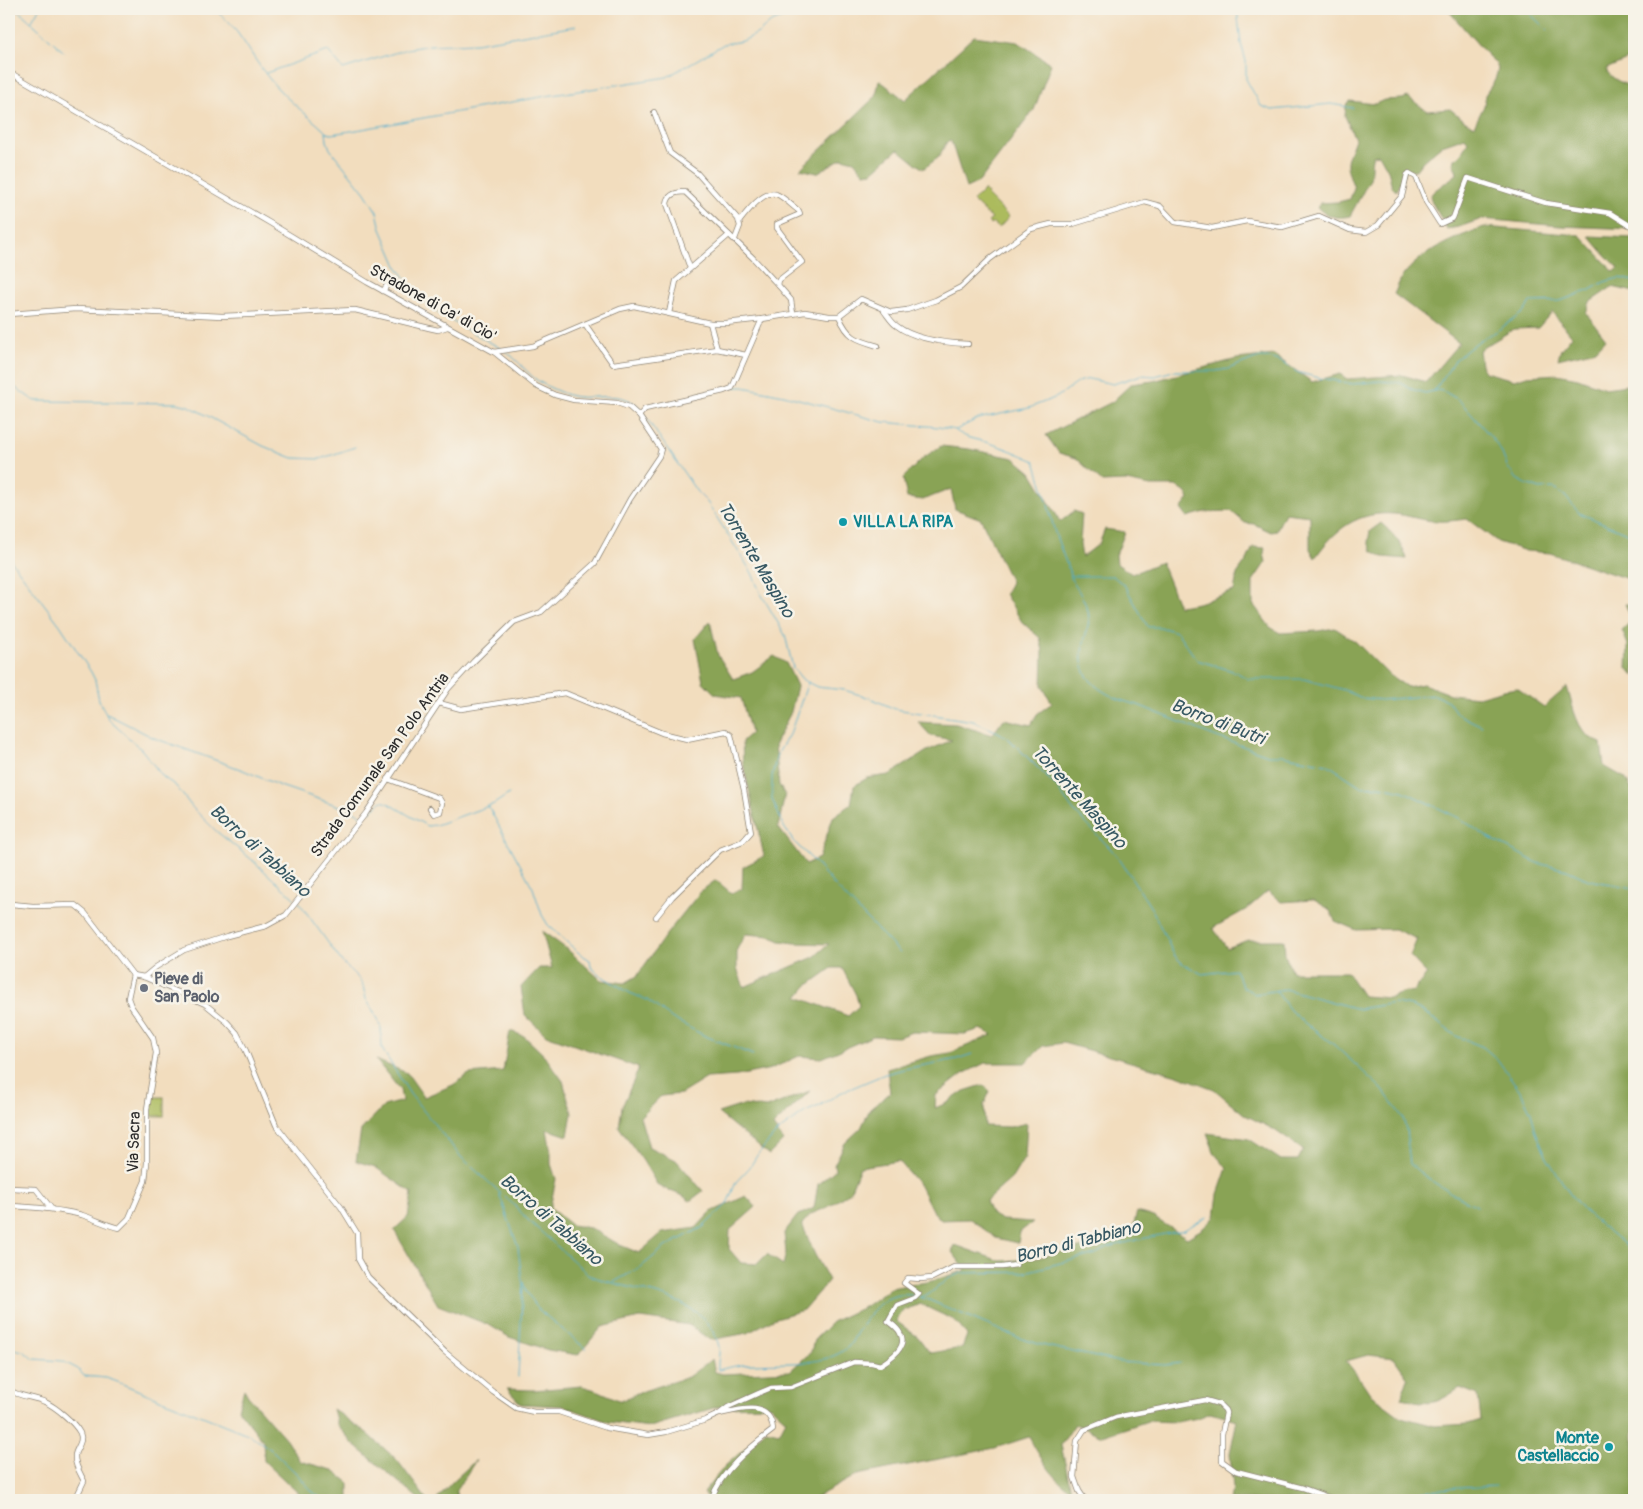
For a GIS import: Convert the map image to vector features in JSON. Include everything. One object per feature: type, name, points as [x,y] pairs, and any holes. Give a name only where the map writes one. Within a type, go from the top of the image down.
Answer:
[{"type":"street","name":"Stradone di Ca' di Cio'","points":[[9,72],[270,223],[383,291],[494,352],[533,346],[620,309],[634,306],[710,323],[762,319],[805,312],[839,316]]},
{"type":"street","points":[[654,112],[670,153],[697,174],[738,219],[740,226],[735,239]]},
{"type":"street","points":[[878,346],[857,340],[845,330],[839,316],[861,299],[892,312],[907,310],[936,300],[961,287],[990,259],[1031,229],[1051,224],[1073,224],[1145,202],[1160,206],[1175,222],[1212,228],[1247,221],[1282,227],[1319,216],[1350,230],[1366,232],[1378,225],[1402,196],[1409,173],[1416,176],[1426,202],[1440,224],[1453,218],[1468,178],[1546,203],[1610,213],[1634,228]]},
{"type":"street","points":[[690,268],[667,204],[668,198],[671,195],[685,192],[735,239],[778,285],[791,300],[793,314]]},
{"type":"street","points":[[739,222],[751,207],[767,194],[776,194],[799,211],[800,214],[777,224],[777,228],[802,262],[779,280],[778,285]]},
{"type":"street","points":[[669,314],[676,281],[729,235]]},
{"type":"street","points":[[383,291],[390,281]]},
{"type":"street","points":[[9,314],[76,310],[222,316],[355,310],[438,330],[447,327]]},
{"type":"street","points":[[884,310],[897,326],[918,336],[943,343],[968,344]]},
{"type":"street","points":[[639,416],[645,409],[732,388],[762,319]]},
{"type":"street","points":[[710,323],[717,349]]},
{"type":"street","points":[[585,324],[613,364],[717,349],[746,355]]},
{"type":"street","name":"Strada Comunale San Polo Antria","points":[[144,977],[156,967],[184,950],[266,926],[286,915],[366,813],[448,689],[514,622],[541,612],[596,563],[630,499],[659,456],[661,449],[639,416],[629,407],[574,400],[548,392],[536,386],[494,352]]},
{"type":"street","points":[[438,703],[461,709],[565,693],[662,733],[687,739],[726,731],[731,735],[744,790],[751,832],[743,840],[720,850],[672,897],[656,917]]},
{"type":"street","points":[[388,779],[439,798],[442,803],[440,812],[434,814],[430,808]]},
{"type":"street","points":[[9,905],[75,905],[85,913],[133,975],[144,977],[204,1004],[227,1022],[237,1032],[276,1125],[341,1207],[357,1233],[358,1258],[364,1271],[445,1352],[493,1392],[516,1408],[525,1411],[559,1412],[607,1428],[648,1435],[666,1432],[719,1414],[744,1408],[767,1413],[773,1421],[773,1430],[747,1450],[725,1475],[714,1490],[710,1500]]},
{"type":"street","name":"Via Sacra","points":[[9,1206],[51,1208],[85,1216],[119,1228],[129,1218],[145,1181],[147,1109],[156,1053],[152,1038],[131,1006],[128,998],[133,975]]},
{"type":"street","points":[[9,1188],[36,1190],[51,1208]]},
{"type":"street","points":[[719,1414],[728,1407],[771,1388],[791,1387],[854,1362],[880,1365],[891,1359],[898,1352],[902,1340],[901,1333],[888,1321],[897,1305],[915,1298],[919,1294],[904,1283],[908,1278],[920,1280],[932,1278],[954,1267],[1002,1267],[1016,1265]]},
{"type":"street","points":[[9,1390],[14,1394],[45,1402],[66,1417],[80,1434],[81,1442],[75,1453],[75,1462],[84,1481],[75,1500]]},
{"type":"street","points":[[1085,1500],[1079,1491],[1074,1477],[1077,1441],[1084,1430],[1116,1417],[1205,1400],[1219,1404],[1226,1413],[1222,1434],[1222,1461],[1236,1471],[1303,1488],[1336,1500]]},
{"type":"street","points":[[1003,1500],[1018,1498],[1024,1500]]},
{"type":"green space","points":[[1447,9],[1634,10],[1634,35],[1631,36],[1626,47],[1628,53],[1627,60],[1606,69],[1614,78],[1634,87],[1634,229],[1560,226],[1482,219],[1447,229],[1430,196],[1457,174],[1453,164],[1454,159],[1467,144],[1468,141],[1465,137],[1442,145],[1423,161],[1416,170],[1406,170],[1396,191],[1392,187],[1388,170],[1379,154],[1373,155],[1370,179],[1350,216],[1333,216],[1318,208],[1320,203],[1350,199],[1354,188],[1347,167],[1349,154],[1355,139],[1345,116],[1346,105],[1350,101],[1375,104],[1384,100],[1408,97],[1427,111],[1450,109],[1474,126],[1484,106],[1485,95],[1495,80],[1498,69],[1496,63]]},
{"type":"green space","points":[[974,36],[1018,42],[1051,64],[1034,110],[979,182],[966,188],[951,141],[946,143],[939,157],[923,169],[898,149],[872,172],[864,173],[854,161],[842,158],[817,173],[800,169],[876,96],[879,80],[905,100]]},
{"type":"green space","points":[[984,190],[1009,217],[999,228],[993,223],[991,225],[988,222],[992,219],[973,201]]},
{"type":"green space","points":[[1484,227],[1580,235],[1614,272],[1619,268],[1589,236],[1634,238],[1634,292],[1612,287],[1590,302],[1586,313],[1606,339],[1596,350],[1558,359],[1561,349],[1572,336],[1552,312],[1538,328],[1514,329],[1479,350],[1481,365],[1485,372],[1514,380],[1527,376],[1557,374],[1578,378],[1605,388],[1634,384],[1634,584],[1628,579],[1550,553],[1526,551],[1498,542],[1467,519],[1440,521],[1394,514],[1369,516],[1358,519],[1339,531],[1315,558],[1310,549],[1310,516],[1285,513],[1276,531],[1271,532],[1254,524],[1245,523],[1231,511],[1205,512],[1187,517],[1181,509],[1189,499],[1186,493],[1176,486],[1150,486],[1126,481],[1102,482],[1076,458],[1059,453],[1046,435],[1112,402],[1131,384],[1153,381],[1237,359],[1274,355],[1312,382],[1340,374],[1347,379],[1402,375],[1426,382],[1459,343],[1394,294],[1402,277],[1419,260],[1439,246]]},
{"type":"green space","points":[[941,446],[969,449],[1014,458],[1031,472],[1060,522],[1074,511],[1082,514],[1080,544],[1082,557],[1099,544],[1105,529],[1125,532],[1116,555],[1117,564],[1132,574],[1161,562],[1179,606],[1198,603],[1234,591],[1237,574],[1253,547],[1265,548],[1266,562],[1253,581],[1253,604],[1270,627],[1280,633],[1335,628],[1356,642],[1388,674],[1407,687],[1423,684],[1450,694],[1478,697],[1517,688],[1544,707],[1567,687],[1574,712],[1583,730],[1588,736],[1601,743],[1604,766],[1625,778],[1634,793],[1634,1500],[1229,1500],[1233,1489],[1230,1453],[1237,1420],[1210,1413],[1198,1418],[1176,1422],[1148,1421],[1102,1436],[1075,1424],[1061,1445],[1071,1490],[1052,1473],[1029,1437],[995,1448],[857,1475],[811,1500],[712,1500],[703,1493],[725,1466],[766,1430],[779,1433],[786,1420],[771,1406],[717,1407],[650,1427],[608,1422],[563,1406],[521,1404],[507,1389],[533,1390],[582,1386],[621,1401],[637,1393],[688,1377],[712,1359],[715,1372],[723,1374],[790,1371],[811,1352],[814,1340],[832,1322],[866,1306],[891,1288],[932,1281],[966,1270],[952,1252],[955,1245],[1000,1261],[1033,1259],[1120,1238],[1133,1227],[1137,1212],[1153,1217],[1187,1238],[1202,1229],[1215,1217],[1218,1194],[1227,1168],[1215,1154],[1207,1133],[1249,1139],[1281,1160],[1298,1160],[1303,1150],[1273,1129],[1245,1115],[1214,1089],[1177,1075],[1063,1043],[1043,1046],[1025,1063],[985,1063],[963,1074],[936,1095],[935,1108],[947,1103],[964,1091],[983,1085],[990,1091],[984,1105],[985,1126],[1010,1127],[1027,1123],[1025,1157],[1012,1178],[986,1201],[991,1214],[1002,1220],[1033,1222],[1020,1232],[1018,1243],[996,1238],[970,1219],[941,1220],[932,1210],[920,1186],[899,1161],[860,1167],[850,1192],[828,1207],[811,1214],[802,1224],[815,1255],[829,1280],[803,1310],[773,1319],[748,1333],[710,1340],[689,1325],[640,1318],[602,1327],[578,1355],[548,1350],[509,1337],[489,1325],[438,1305],[394,1230],[408,1217],[412,1193],[375,1167],[356,1161],[361,1130],[384,1106],[402,1101],[400,1090],[376,1060],[407,1073],[424,1097],[453,1085],[469,1074],[503,1071],[510,1031],[524,1036],[544,1055],[563,1081],[572,1113],[568,1136],[547,1129],[551,1164],[556,1179],[550,1208],[571,1225],[590,1228],[620,1245],[639,1253],[662,1233],[696,1228],[711,1212],[746,1196],[756,1207],[730,1230],[729,1249],[741,1263],[757,1264],[767,1254],[783,1265],[786,1253],[784,1233],[797,1216],[814,1208],[818,1184],[835,1170],[834,1165],[845,1143],[861,1128],[870,1109],[890,1093],[887,1069],[931,1056],[950,1053],[992,1035],[981,1029],[965,1034],[912,1032],[898,1037],[873,1036],[822,1058],[799,1056],[771,1069],[737,1076],[707,1078],[681,1094],[661,1096],[640,1117],[649,1147],[676,1160],[703,1191],[690,1201],[683,1196],[658,1186],[619,1127],[622,1107],[639,1068],[546,1035],[525,1015],[521,987],[539,968],[552,968],[542,931],[568,950],[601,980],[625,983],[637,976],[665,936],[701,891],[716,880],[731,893],[742,889],[743,867],[764,856],[743,763],[742,741],[751,733],[741,698],[715,694],[703,682],[695,639],[710,621],[718,655],[733,679],[752,672],[774,656],[786,663],[797,686],[791,712],[775,744],[779,785],[785,795],[778,827],[806,864],[819,858],[833,817],[851,804],[854,786],[867,778],[889,775],[927,751],[952,740],[931,736],[918,722],[956,724],[992,735],[1004,719],[1031,725],[1037,714],[1052,703],[1042,686],[1043,651],[1040,638],[1022,622],[1005,594],[1011,582],[981,519],[955,509],[951,489],[923,500],[907,498],[903,478],[923,458]],"holes":[[[1268,891],[1281,902],[1314,900],[1329,909],[1335,921],[1356,930],[1394,929],[1417,939],[1410,956],[1427,974],[1414,991],[1390,998],[1363,996],[1347,972],[1292,972],[1285,955],[1284,940],[1248,940],[1227,948],[1213,928],[1247,909]],[[746,934],[770,936],[780,941],[795,943],[829,944],[814,957],[744,987],[737,969],[737,949]],[[832,968],[842,968],[856,995],[859,1006],[848,1016],[798,997],[807,986]],[[920,1304],[954,1320],[967,1335],[962,1348],[930,1353],[918,1337],[896,1321],[903,1311]],[[1368,1355],[1394,1358],[1408,1378],[1401,1398],[1426,1403],[1432,1402],[1460,1388],[1478,1395],[1481,1420],[1468,1424],[1435,1426],[1401,1417],[1371,1395],[1346,1361]]]},
{"type":"green space","points":[[1381,523],[1400,544],[1407,559],[1383,557],[1372,551],[1368,542],[1370,531]]},
{"type":"green space","points":[[1625,604],[1634,604],[1634,676],[1627,668],[1628,645],[1622,630],[1632,620]]},
{"type":"green space","points":[[810,1091],[773,1126],[783,1141],[769,1155],[718,1113],[743,1105],[766,1108]]},
{"type":"green space","points":[[151,1097],[164,1097],[164,1116],[151,1116]]},
{"type":"green space","points":[[244,1389],[286,1439],[300,1461],[332,1470],[349,1483],[349,1500],[303,1500],[264,1461],[263,1441],[238,1409]]},
{"type":"green space","points":[[333,1409],[367,1433],[397,1460],[427,1500],[420,1500],[352,1443],[337,1424]]},
{"type":"green space","points":[[476,1460],[456,1491],[457,1500],[436,1500],[452,1482]]},
{"type":"waterway","points":[[17,9],[64,52]]},
{"type":"waterway","points":[[32,21],[39,9]]},
{"type":"waterway","name":"Torrente Maspino","points":[[213,9],[237,32],[274,85],[326,132],[330,149],[365,193],[377,212],[381,229],[398,268],[419,296],[439,314],[502,349]]},
{"type":"waterway","points":[[327,133],[351,131],[546,96],[667,77],[724,44],[743,41],[758,33],[771,22],[807,9]]},
{"type":"waterway","points":[[1237,9],[1241,44],[1246,61],[1246,79],[1261,106],[1272,110],[1331,104],[1353,108]]},
{"type":"waterway","points":[[1525,9],[1547,30]]},
{"type":"waterway","points":[[266,73],[328,51],[343,69],[407,49],[430,45],[476,43],[576,26]]},
{"type":"waterway","points":[[1434,391],[1456,359],[1480,340],[1494,333],[1525,311],[1530,302],[1560,301],[1590,290],[1604,282],[1619,278],[1634,281]]},
{"type":"waterway","name":"Torrente Maspino","points":[[505,351],[534,378],[555,390],[578,397],[607,396],[626,399],[634,403],[641,410]]},
{"type":"waterway","points":[[733,387],[743,387],[784,395],[883,422],[956,430],[977,419],[1029,408],[1057,397],[1078,382],[1089,379],[1113,384],[1141,375],[1155,376],[1173,371],[1216,371],[1228,369],[1256,358],[1270,358],[1282,362],[1297,372],[1315,377],[1353,384],[1380,381],[1401,383],[1411,389],[1425,393],[1438,390],[1445,392],[1459,400],[1492,438],[1515,478],[1540,489],[1553,488],[1565,496],[1579,513],[1634,536]]},
{"type":"waterway","points":[[9,383],[37,401],[177,403],[189,406],[263,446],[293,458],[320,459],[355,447]]},
{"type":"waterway","name":"Torrente Maspino","points":[[643,413],[697,492],[707,502],[752,573],[760,592],[785,635],[793,668],[803,680],[817,687],[844,690],[870,698],[895,709],[973,721],[1009,739],[1056,786],[1073,810],[1120,860],[1153,911],[1174,955],[1182,963],[1202,974],[1235,970],[1243,987],[1255,994],[1285,989],[1358,1009],[1395,1003],[1411,1006],[1421,1010],[1456,1036],[1483,1047],[1497,1059],[1521,1092],[1531,1112],[1536,1132],[1547,1158],[1570,1194],[1585,1212],[1634,1252]]},
{"type":"waterway","name":"Borro di Butri","points":[[956,431],[969,438],[1002,447],[1035,461],[1055,533],[1071,579],[1087,608],[1089,621],[1082,652],[1082,663],[1085,673],[1099,688],[1118,699],[1268,755],[1282,755],[1327,764],[1362,787],[1380,786],[1403,791],[1461,819],[1484,835],[1537,863],[1567,870],[1589,880],[1634,888]]},
{"type":"waterway","name":"Borro di Tabbiano","points":[[9,558],[60,625],[91,672],[95,680],[99,700],[109,720],[142,750],[163,777],[176,786],[192,807],[216,831],[251,859],[295,899]]},
{"type":"waterway","points":[[1072,576],[1113,576],[1125,586],[1148,627],[1160,627],[1177,632],[1197,660],[1236,672],[1248,679],[1304,679],[1344,690],[1362,698],[1381,700],[1435,695],[1448,701],[1457,714],[1482,726]]},
{"type":"waterway","points":[[808,682],[791,731],[777,755],[772,776],[772,799],[784,827],[793,841],[900,953]]},
{"type":"waterway","points":[[107,714],[154,738],[243,770],[280,786],[354,811],[362,816]]},
{"type":"waterway","points":[[370,812],[382,801],[427,826],[436,825],[494,804],[509,794]]},
{"type":"waterway","points":[[488,806],[533,888],[542,915],[548,925],[579,953],[590,960],[591,967],[600,975],[630,993],[647,1000],[673,1019],[705,1036],[753,1055]]},
{"type":"waterway","name":"Borro di Tabbiano","points":[[298,901],[342,962],[359,979],[366,999],[381,1028],[382,1049],[410,1094],[461,1157],[589,1275],[663,1296],[681,1303],[697,1313],[710,1326],[718,1343],[718,1370],[746,1365],[816,1361],[828,1358],[848,1347],[873,1310],[887,1299],[904,1295],[915,1296]]},
{"type":"waterway","name":"Torrente Maspino","points":[[1276,991],[1290,1010],[1333,1044],[1382,1089],[1403,1118],[1410,1164],[1442,1187],[1477,1206]]},
{"type":"waterway","points":[[614,1282],[641,1267],[665,1247],[703,1227],[727,1204],[736,1182],[776,1133],[805,1112],[840,1093],[885,1074],[957,1059],[972,1054]]},
{"type":"waterway","points":[[9,1107],[16,1119]]},
{"type":"waterway","points":[[499,1193],[518,1247],[522,1280],[526,1291],[538,1309],[586,1349]]},
{"type":"waterway","name":"Borro di Tabbiano","points":[[920,1297],[928,1295],[949,1278],[961,1273],[1025,1272],[1096,1254],[1108,1247],[1184,1230],[1207,1217]]},
{"type":"waterway","points":[[518,1377],[523,1283]]},
{"type":"waterway","points":[[919,1297],[1016,1337],[1042,1345],[1119,1362],[1165,1365],[1180,1363]]},
{"type":"waterway","points":[[9,1348],[23,1351],[34,1359],[62,1361],[78,1369],[84,1376],[106,1378],[115,1381],[250,1435],[273,1451],[323,1500]]},
{"type":"waterway","points":[[1376,1500],[1439,1489],[1496,1486]]},
{"type":"place","name":"VILLA LA RIPA","points":[[843,522]]},
{"type":"place","name":"Pieve di San Paolo","points":[[144,988]]},
{"type":"place","name":"Monte Castellaccio","points":[[1609,1447]]}]
